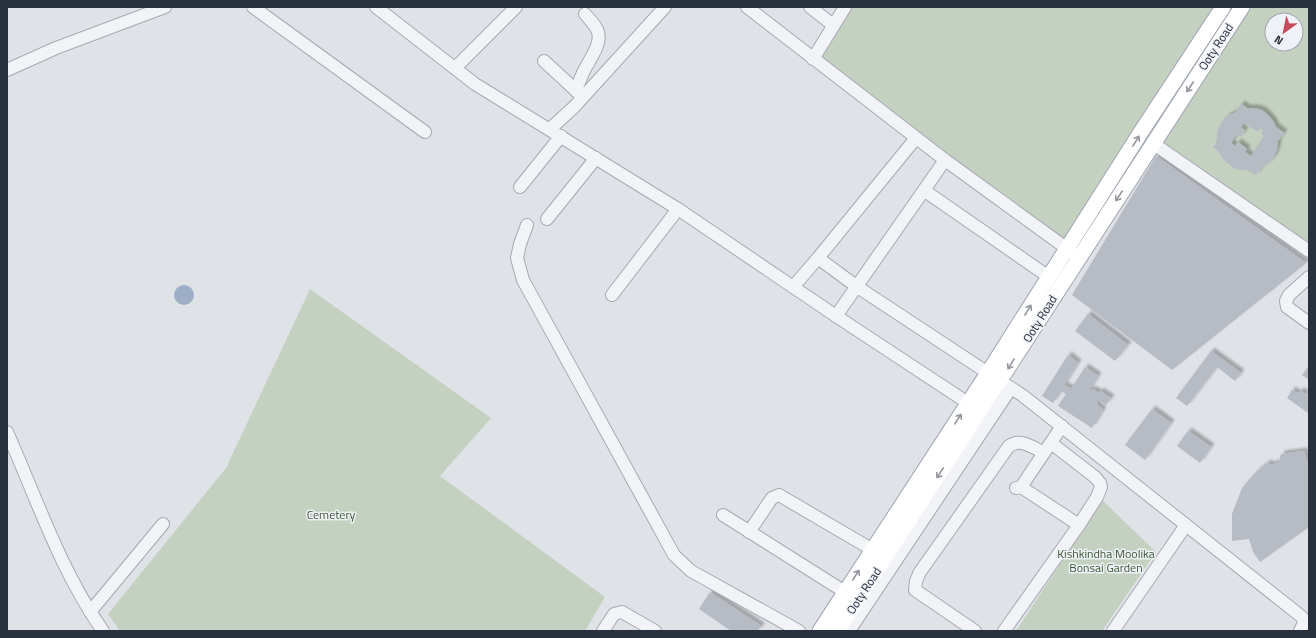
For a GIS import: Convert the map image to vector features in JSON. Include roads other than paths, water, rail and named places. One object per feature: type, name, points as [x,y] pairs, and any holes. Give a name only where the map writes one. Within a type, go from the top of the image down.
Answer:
[{"type":"main road","name":"Ooty Road","points":[[837,631],[1000,381],[1073,253],[1223,7]]},
{"type":"main road","name":"Ooty Road","points":[[820,631],[968,403],[1000,381],[1049,277],[1073,253],[1154,144],[1242,7]]},
{"type":"street","points":[[7,70],[56,48],[165,7]]},
{"type":"street","points":[[253,7],[425,132]]},
{"type":"street","points":[[376,7],[475,84],[678,208],[836,316],[968,403]]},
{"type":"street","points":[[455,68],[516,7]]},
{"type":"street","points":[[550,129],[579,94],[665,7]]},
{"type":"street","points":[[747,7],[945,160],[1073,253]]},
{"type":"street","points":[[810,7],[833,25]]},
{"type":"street","points":[[813,59],[845,7]]},
{"type":"street","points":[[579,94],[582,75],[599,39],[596,27],[585,14]]},
{"type":"street","points":[[544,61],[579,94]]},
{"type":"street","points":[[520,187],[561,136]]},
{"type":"street","points":[[793,287],[916,138]]},
{"type":"street","points":[[1154,144],[1309,251]]},
{"type":"street","points":[[547,219],[596,158]]},
{"type":"street","points":[[836,316],[945,160]]},
{"type":"street","points":[[924,191],[1049,277]]},
{"type":"street","points":[[612,295],[678,208]]},
{"type":"street","points":[[527,225],[520,244],[518,258],[523,280],[674,555],[691,571],[799,631]]},
{"type":"street","points":[[818,258],[856,286],[1022,395],[1302,617],[1304,623],[1300,631]]},
{"type":"street","points":[[1309,277],[1289,295],[1286,299],[1286,304],[1309,323]]},
{"type":"street","points":[[850,631],[1000,381]]},
{"type":"street","points":[[1062,426],[1019,488],[1079,525]]},
{"type":"street","points":[[7,432],[57,552],[90,612],[103,631]]},
{"type":"street","points":[[975,631],[915,590],[916,581],[920,572],[1009,446],[1018,442],[1024,443],[1044,453]]},
{"type":"street","points":[[1004,631],[1079,525],[1097,497],[1101,487],[1096,477],[1051,443]]},
{"type":"street","points":[[749,532],[772,498],[779,495],[873,550]]},
{"type":"street","points":[[723,515],[845,592]]},
{"type":"street","points":[[90,612],[163,524]]},
{"type":"street","points":[[1113,631],[1186,525]]},
{"type":"street","points":[[603,631],[614,614],[622,612],[655,631]]},
{"type":"water","points":[[184,285],[191,288],[194,295],[191,302],[184,305],[177,302],[174,295],[177,288]]},
{"type":"park label","name":"Cemetery","points":[[331,515]]},
{"type":"park label","name":"Kishkindha Moolika Bonsai Garden","points":[[1106,561]]}]
